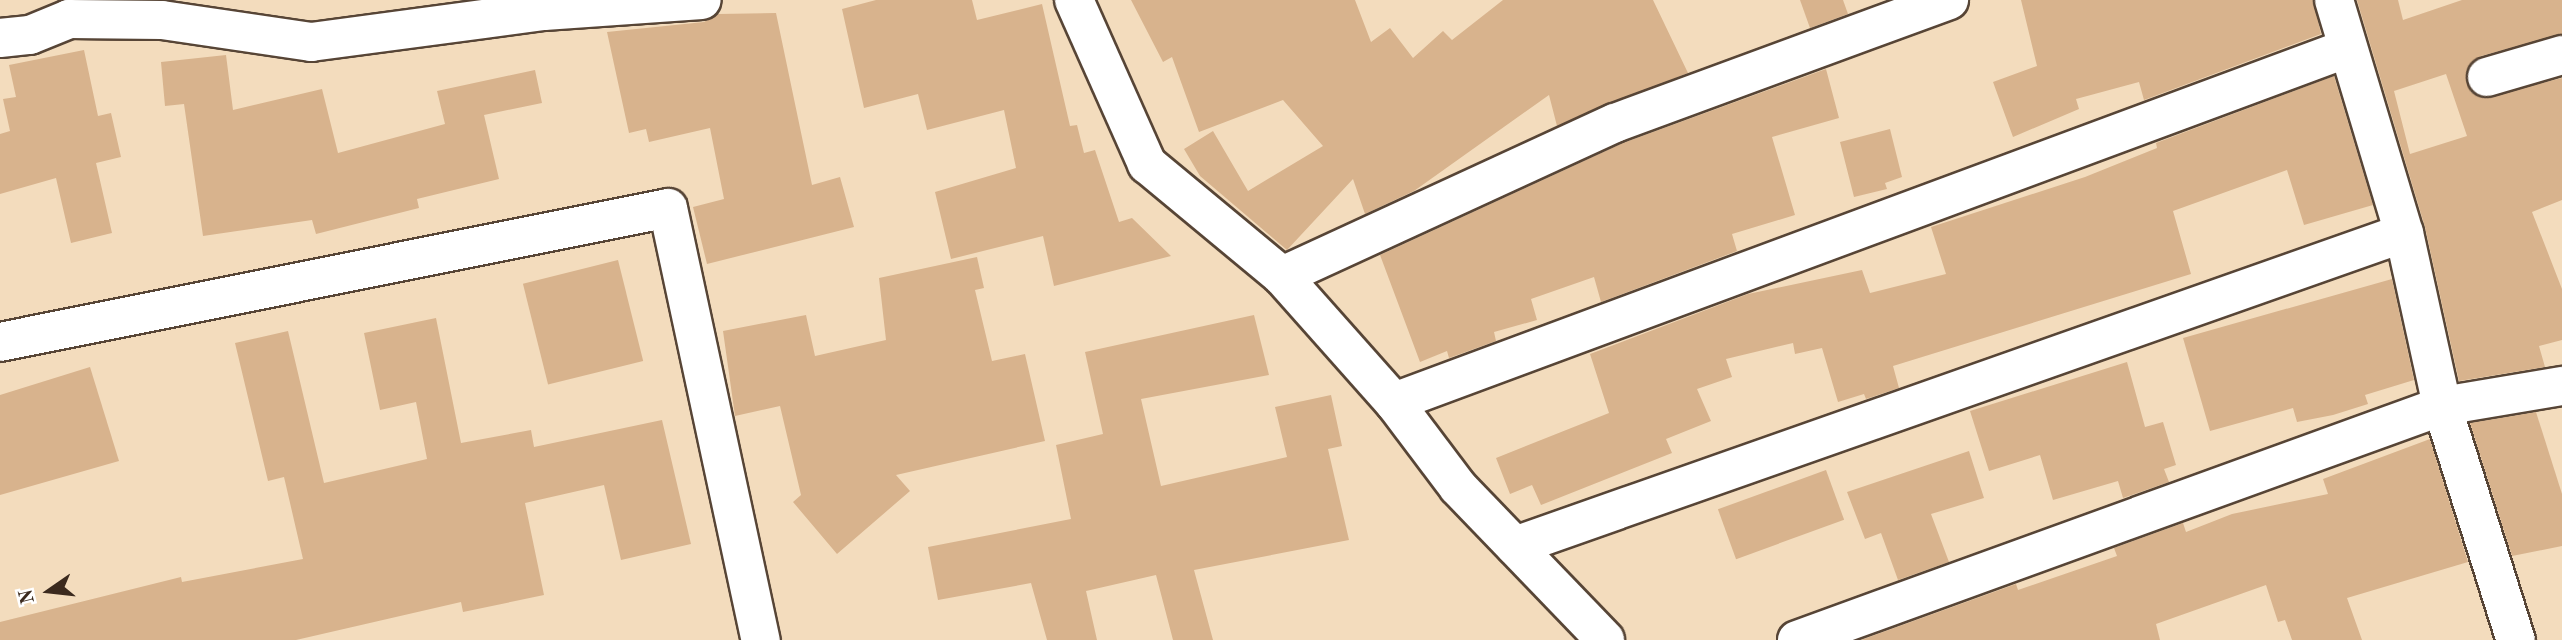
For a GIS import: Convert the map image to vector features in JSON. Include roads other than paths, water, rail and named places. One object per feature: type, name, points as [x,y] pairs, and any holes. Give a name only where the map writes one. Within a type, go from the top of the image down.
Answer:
[{"type":"street","points":[[0,38],[30,35],[61,9],[162,20],[311,42],[543,5],[702,0]]},
{"type":"street","points":[[1074,0],[1147,164],[1282,276],[1394,401],[1458,487],[1605,640]]},
{"type":"street","points":[[1282,276],[1615,123],[1949,0]]},
{"type":"street","points":[[2334,0],[2345,49],[2404,233],[2442,406],[2516,640]]},
{"type":"street","points":[[1394,401],[2345,49]]},
{"type":"street","points":[[2487,76],[2562,55]]},
{"type":"street","points":[[0,342],[668,208],[761,640]]},
{"type":"street","points":[[1515,546],[2404,233]]},
{"type":"street","points":[[1797,640],[2442,406],[2562,386]]}]
